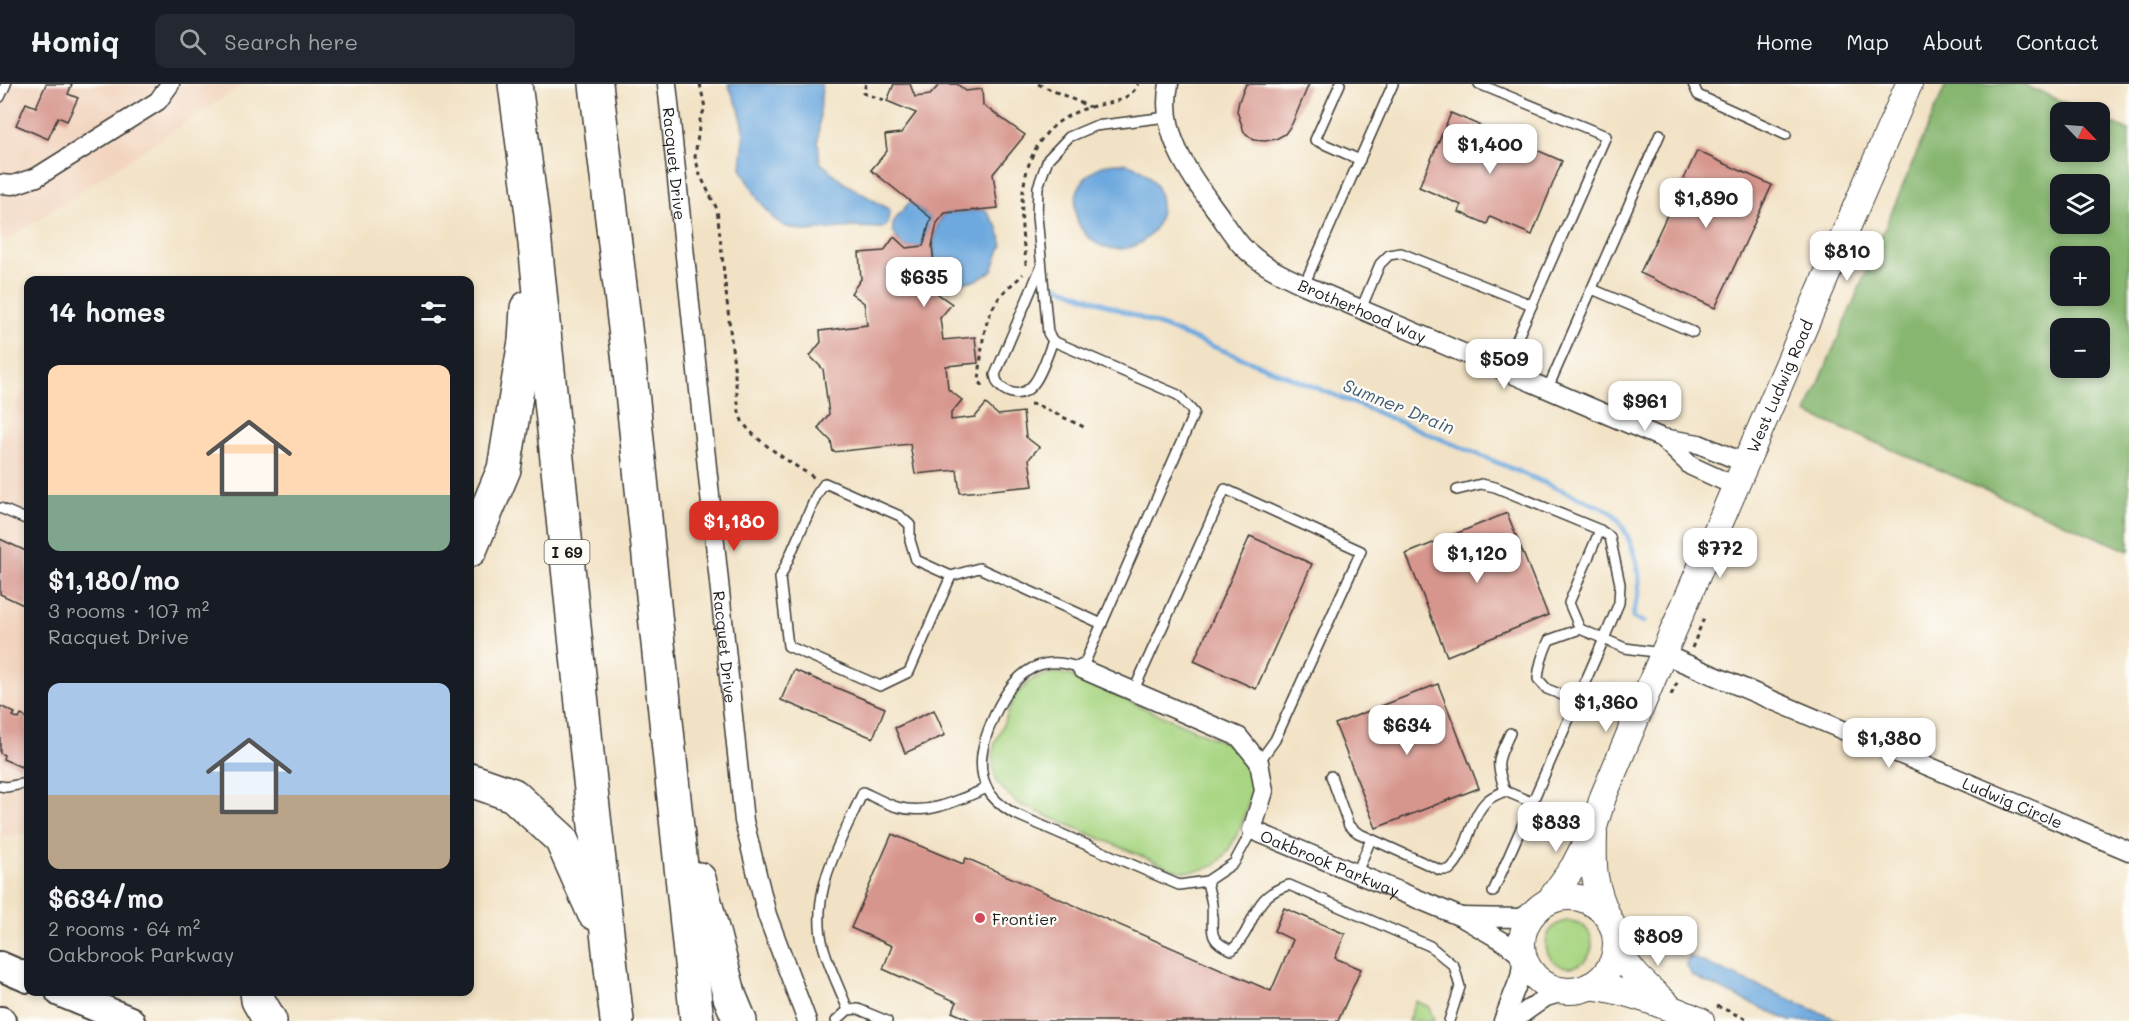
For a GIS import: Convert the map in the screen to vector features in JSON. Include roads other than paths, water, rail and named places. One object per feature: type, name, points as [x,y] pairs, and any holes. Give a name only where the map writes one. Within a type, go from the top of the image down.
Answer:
[{"type":"highway","name":"I 69","points":[[515,84],[532,214],[588,763],[617,1021]]},
{"type":"highway","points":[[596,84],[628,352],[697,1021]]},
{"type":"highway","points":[[474,540],[504,469],[525,341],[532,214]]},
{"type":"highway","points":[[671,775],[730,998],[740,1021]]},
{"type":"highway","points":[[474,781],[513,795],[561,839],[592,907],[613,982]]},
{"type":"highway","points":[[258,996],[270,1021]]},
{"type":"main road","name":"West Ludwig Road","points":[[1594,827],[1603,797],[1909,84]]},
{"type":"main road","points":[[1594,827],[1574,866],[1523,930],[1521,943],[1527,968],[1543,984],[1555,989],[1605,988],[1673,1009],[1705,1012]]},
{"type":"main road","points":[[1594,827],[1593,871],[1597,891],[1614,930],[1616,945],[1623,961],[1638,979],[1673,1009]]},
{"type":"main road","points":[[1542,905],[1562,897],[1575,897],[1588,900],[1608,917]]},
{"type":"main road","points":[[1578,989],[1602,977],[1609,968],[1616,945]]},
{"type":"main road","points":[[0,966],[24,976]]},
{"type":"main road","points":[[70,996],[130,1021]]},
{"type":"street","points":[[0,184],[13,185],[37,177],[158,101],[170,84]]},
{"type":"street","name":"Racquet Drive","points":[[667,84],[744,820],[767,915],[807,1021]]},
{"type":"street","name":"Brotherhood Way","points":[[1169,84],[1167,117],[1175,145],[1187,171],[1243,247],[1269,268],[1662,438],[1691,466],[1740,475]]},
{"type":"street","name":"Ludwig Circle","points":[[1664,654],[2129,851]]},
{"type":"street","name":"Oakbrook Parkway","points":[[1082,669],[1239,737],[1259,762],[1264,791],[1252,831],[1461,917],[1511,946],[1523,957]]},
{"type":"street","name":"Oakbrook Parkway","points":[[1461,917],[1520,918],[1542,905]]},
{"type":"street","points":[[1503,1021],[1520,977],[1523,957]]},
{"type":"street","points":[[1512,1021],[1546,997],[1578,989]]},
{"type":"lane","points":[[0,97],[6,84]]},
{"type":"lane","points":[[1340,84],[1315,140],[1360,160]]},
{"type":"lane","points":[[1304,285],[1393,84]]},
{"type":"lane","points":[[1479,84],[1606,136],[1503,370]]},
{"type":"lane","points":[[1694,84],[1698,95],[1786,135]]},
{"type":"lane","points":[[1167,117],[1095,126],[1069,137],[1048,159],[1038,187],[1037,216],[1041,267],[1048,333],[1053,341],[1178,395],[1194,413],[1082,669],[1054,662],[1036,666],[1018,677],[999,704],[984,741],[981,757],[987,788],[998,803],[1013,813],[1179,885],[1207,881],[1234,863],[1252,831]]},
{"type":"lane","points":[[1547,390],[1660,134]]},
{"type":"lane","points":[[1361,309],[1380,264],[1389,255],[1401,252],[1532,305]]},
{"type":"lane","points":[[1041,267],[994,375],[996,383],[1002,389],[1013,393],[1023,393],[1034,386],[1053,341]]},
{"type":"lane","points":[[1592,289],[1693,332]]},
{"type":"lane","points":[[951,576],[909,672],[880,686],[788,646],[780,578],[817,494],[825,483],[900,516],[910,525],[910,540],[916,560],[951,576],[979,568],[1102,624]]},
{"type":"lane","points":[[1457,490],[1481,484],[1496,487],[1600,530],[1610,537],[1620,584],[1619,603],[1493,892]]},
{"type":"lane","points":[[1133,692],[1225,489],[1361,551],[1275,741],[1259,762]]},
{"type":"lane","points":[[0,508],[24,518]]},
{"type":"lane","points":[[1580,629],[1569,603],[1600,530]]},
{"type":"lane","points":[[1577,701],[1547,689],[1538,679],[1540,659],[1549,640],[1580,629],[1626,648],[1664,654]]},
{"type":"lane","points":[[1505,791],[1497,767],[1498,758],[1510,733]]},
{"type":"lane","points":[[1331,776],[1348,826],[1358,833],[1440,870],[1449,870],[1457,863],[1481,808],[1489,799],[1505,791],[1532,802]]},
{"type":"lane","points":[[0,786],[24,784]]},
{"type":"lane","points":[[848,1010],[822,942],[819,909],[826,875],[863,792],[898,807],[925,810],[953,802],[987,788]]},
{"type":"lane","points":[[1356,875],[1371,839]]},
{"type":"lane","points":[[1207,881],[1212,907],[1211,932],[1219,945],[1232,950],[1243,940],[1261,902],[1275,889],[1288,885],[1430,946],[1454,966],[1460,987],[1449,1021]]},
{"type":"lane","points":[[836,1021],[848,1010],[858,1009],[887,1021]]},
{"type":"water","points":[[728,84],[822,84],[818,141],[820,162],[844,183],[890,210],[887,225],[882,228],[854,227],[805,231],[784,226],[773,218],[758,199],[741,168],[743,124]]},
{"type":"water","points":[[1118,163],[1135,166],[1149,175],[1158,189],[1161,206],[1158,223],[1149,237],[1135,246],[1118,249],[1101,246],[1087,237],[1078,223],[1075,206],[1078,189],[1087,175],[1101,166]]},
{"type":"water","points":[[910,202],[931,218],[923,246],[906,248],[895,235],[893,225]]},
{"type":"water","points":[[985,210],[998,227],[1003,246],[992,271],[977,280],[950,282],[935,271],[934,240],[940,220],[945,213]]},
{"type":"water","points":[[1689,956],[1840,1021],[1790,1021],[1692,976],[1686,963]]},
{"type":"waterway","name":"Sumner Drain","points":[[1058,286],[1337,396],[1612,512],[1624,529],[1636,559],[1639,591],[1633,618],[1644,622]]},
{"type":"place","name":"Frontier","points":[[980,918]]}]
